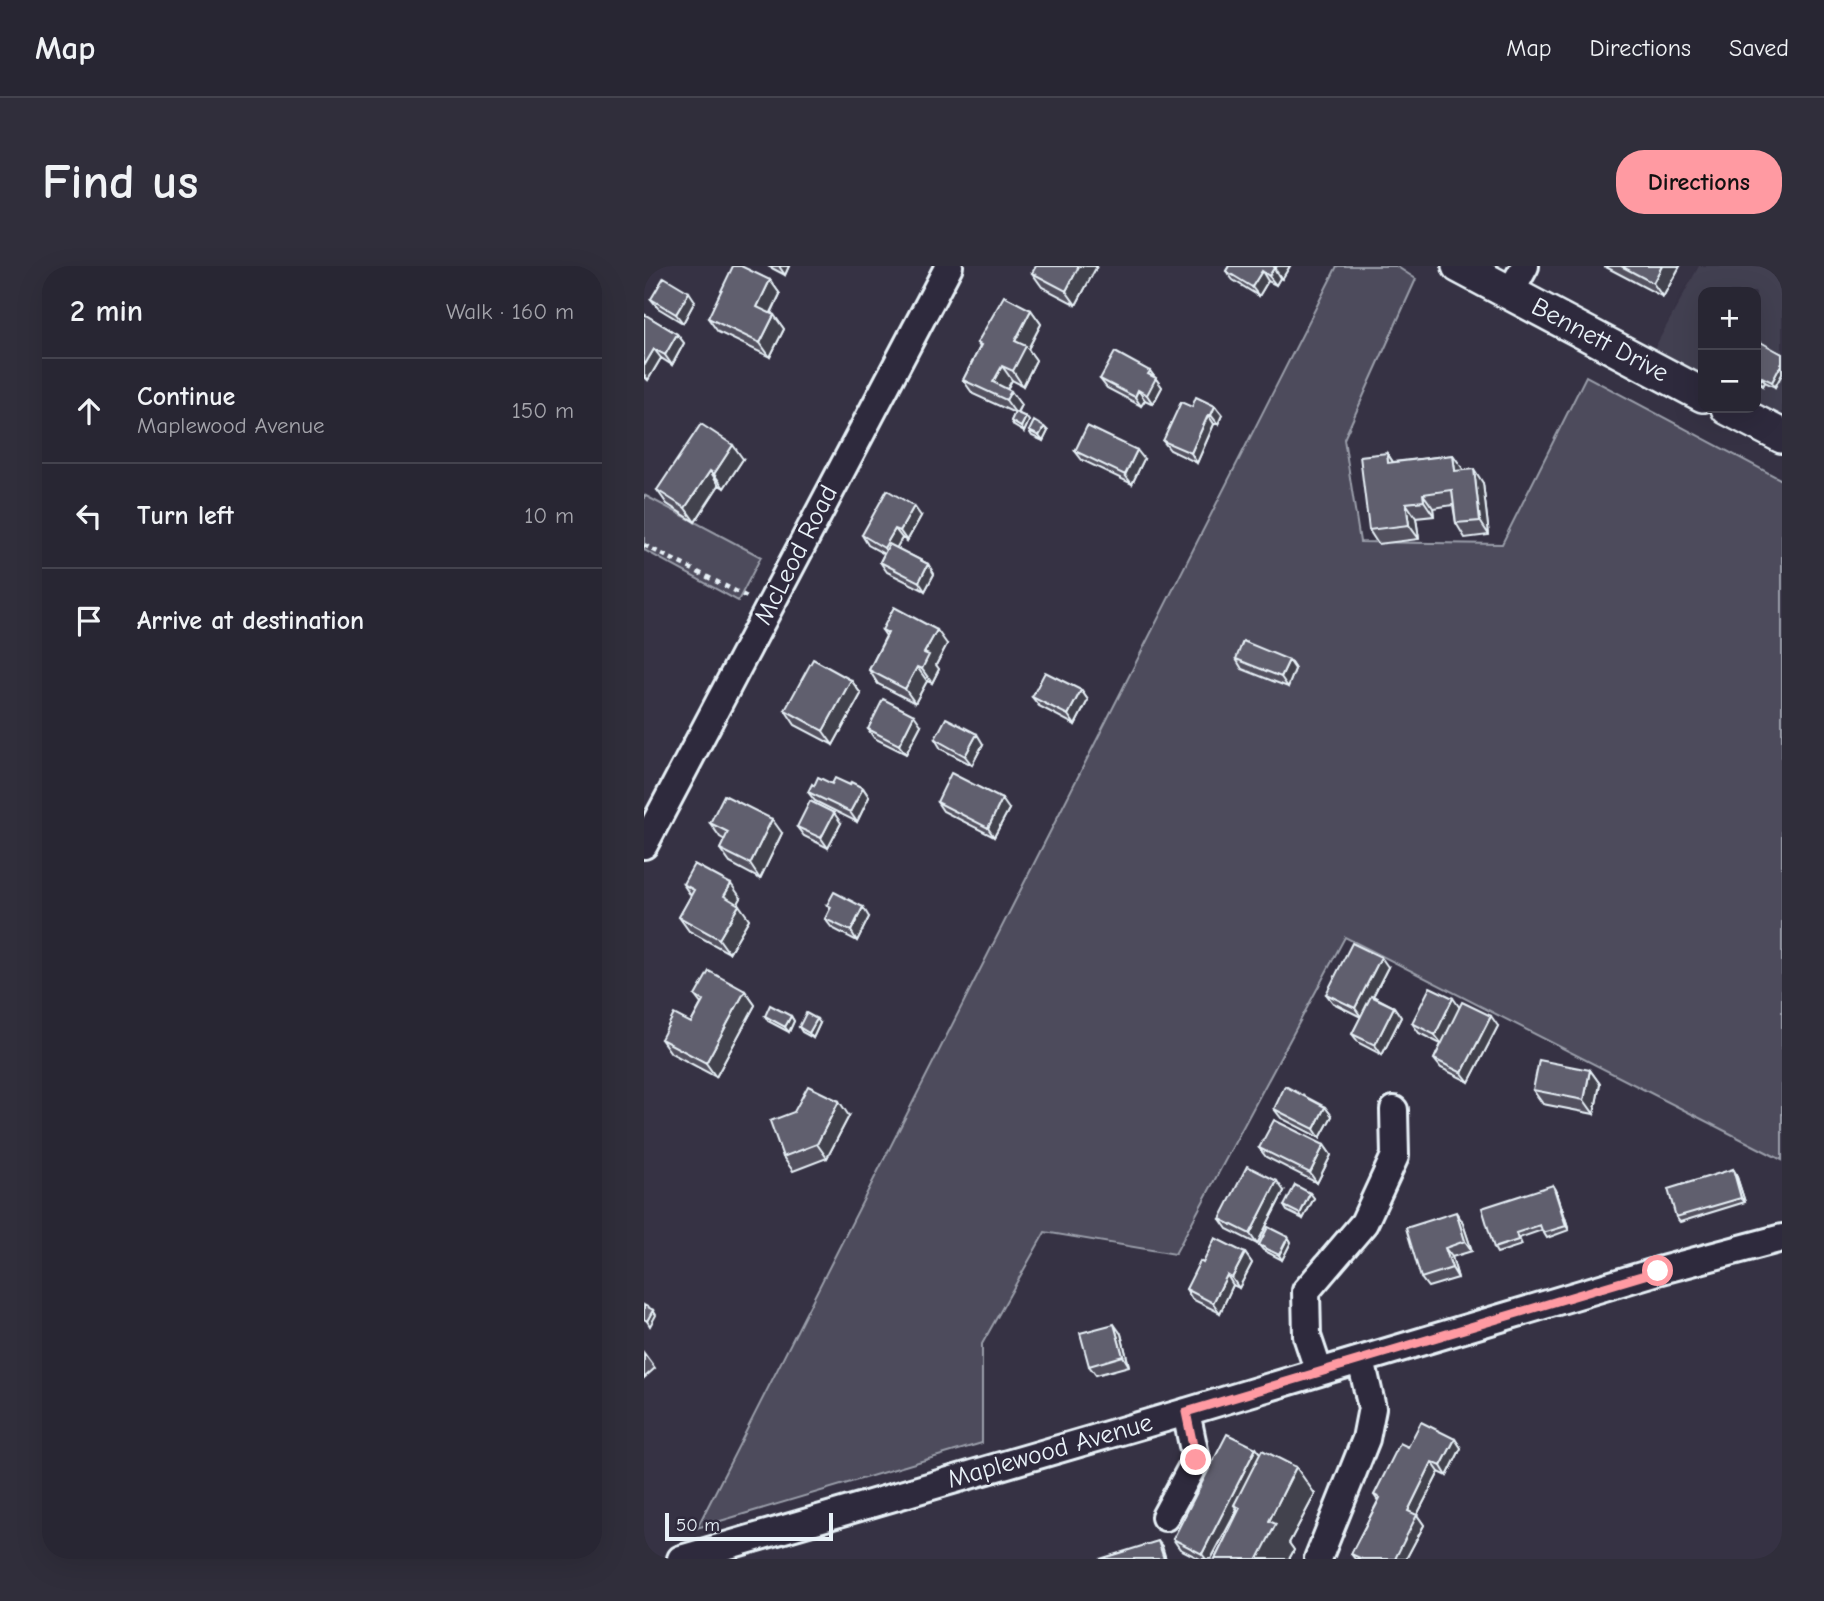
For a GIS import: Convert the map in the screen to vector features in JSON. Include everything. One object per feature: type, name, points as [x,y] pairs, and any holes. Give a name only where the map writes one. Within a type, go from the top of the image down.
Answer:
[{"type":"main road","name":"Bennett Drive","points":[[1459,266],[1517,280],[1698,392]]},
{"type":"main road","points":[[1738,413],[1782,436]]},
{"type":"street","name":"McLeod Road","points":[[644,845],[949,266]]},
{"type":"street","points":[[1319,1372],[1307,1336],[1306,1291],[1364,1223],[1395,1157],[1394,1110]]},
{"type":"street","name":"Maplewood Avenue","points":[[681,1559],[1658,1271],[1782,1238]]},
{"type":"street","points":[[1318,1559],[1366,1439],[1372,1408],[1361,1360]]},
{"type":"street","points":[[1166,1517],[1196,1460],[1186,1412]]},
{"type":"path","points":[[644,545],[754,600],[765,617]]},
{"type":"shaded area","points":[[1337,266],[1396,266],[1416,279],[1344,439],[1360,542],[1502,544],[1586,376],[1782,480],[1782,1160],[1345,937],[1175,1254],[1045,1232],[982,1344],[982,1443],[697,1528]]},
{"type":"shaded area","points":[[1699,266],[1782,266],[1782,417],[1761,406],[1761,287],[1698,287],[1698,372],[1654,349]]},
{"type":"shaded area","points":[[644,495],[761,557],[738,601],[644,550]]},
{"type":"building","points":[[733,266],[741,266],[770,280],[757,307],[774,315],[760,343],[708,318]]},
{"type":"building","points":[[1036,266],[1079,266],[1066,291],[1032,273]]},
{"type":"building","points":[[1229,266],[1277,266],[1269,276],[1262,271],[1252,287],[1226,271]]},
{"type":"building","points":[[1621,266],[1662,266],[1653,283]]},
{"type":"building","points":[[664,277],[689,292],[676,314],[651,299]]},
{"type":"building","points":[[1004,296],[1031,310],[1015,341],[1026,346],[1013,371],[1002,366],[993,382],[1011,391],[1006,400],[963,380],[981,345],[977,343]]},
{"type":"building","points":[[644,314],[677,334],[665,355],[654,349],[644,366]]},
{"type":"building","points":[[1761,342],[1782,354],[1782,363],[1772,382],[1762,377],[1761,379]]},
{"type":"building","points":[[1115,352],[1150,371],[1148,374],[1156,378],[1147,395],[1138,390],[1135,397],[1100,379]]},
{"type":"building","points":[[1196,397],[1215,406],[1211,415],[1208,415],[1191,453],[1163,441],[1181,402],[1192,407]]},
{"type":"building","points":[[1015,412],[1026,417],[1021,427],[1011,421]]},
{"type":"building","points":[[1034,421],[1044,427],[1039,436],[1029,431]]},
{"type":"building","points":[[701,424],[733,445],[714,474],[710,471],[685,508],[657,490]]},
{"type":"building","points":[[1087,426],[1137,450],[1125,475],[1075,451]]},
{"type":"building","points":[[1387,453],[1388,463],[1453,455],[1455,471],[1474,469],[1480,521],[1456,523],[1452,490],[1423,494],[1424,501],[1406,503],[1409,525],[1369,530],[1360,456]]},
{"type":"building","points":[[887,490],[914,506],[900,531],[895,529],[884,548],[862,535]]},
{"type":"building","points":[[889,544],[928,564],[919,582],[880,562]]},
{"type":"building","points":[[894,607],[937,630],[924,653],[929,655],[922,669],[917,667],[905,689],[869,670],[888,633],[882,630]]},
{"type":"building","points":[[1243,641],[1289,660],[1281,677],[1236,659]]},
{"type":"building","points":[[813,659],[851,680],[823,731],[785,710]]},
{"type":"building","points":[[1045,672],[1081,690],[1068,715],[1032,697]]},
{"type":"building","points":[[883,699],[914,715],[899,745],[868,729]]},
{"type":"building","points":[[946,718],[977,734],[965,756],[935,739]]},
{"type":"building","points":[[951,773],[1002,799],[988,828],[937,802]]},
{"type":"building","points":[[818,777],[832,784],[835,778],[863,788],[850,812],[808,792]]},
{"type":"building","points":[[724,795],[772,819],[750,864],[720,849],[728,832],[710,823]]},
{"type":"building","points":[[810,801],[834,813],[821,838],[797,827]]},
{"type":"building","points":[[694,864],[731,884],[724,896],[739,905],[719,939],[679,917],[694,890],[683,884]]},
{"type":"building","points":[[834,892],[863,907],[851,931],[825,919],[831,907],[827,905]]},
{"type":"building","points":[[1352,943],[1381,957],[1355,1008],[1326,994]]},
{"type":"building","points":[[709,971],[745,991],[706,1063],[661,1039],[674,1014],[691,1023],[703,1001],[695,996]]},
{"type":"building","points":[[1430,987],[1453,998],[1435,1035],[1412,1023]]},
{"type":"building","points":[[1371,996],[1394,1007],[1375,1045],[1352,1034]]},
{"type":"building","points":[[1462,1002],[1491,1016],[1462,1073],[1434,1059]]},
{"type":"building","points":[[770,1005],[791,1016],[785,1027],[765,1016]]},
{"type":"building","points":[[806,1013],[817,1019],[809,1033],[799,1027]]},
{"type":"building","points":[[1539,1060],[1590,1070],[1584,1100],[1533,1090]]},
{"type":"building","points":[[808,1086],[839,1101],[817,1144],[783,1157],[770,1121],[794,1112]]},
{"type":"building","points":[[1285,1086],[1325,1107],[1314,1129],[1274,1109]]},
{"type":"building","points":[[1274,1120],[1324,1145],[1310,1173],[1259,1148]]},
{"type":"building","points":[[1247,1166],[1277,1181],[1250,1234],[1220,1219]]},
{"type":"building","points":[[1733,1169],[1741,1198],[1676,1217],[1668,1189]]},
{"type":"building","points":[[1295,1185],[1310,1193],[1300,1214],[1284,1206]]},
{"type":"building","points":[[1553,1185],[1566,1226],[1543,1233],[1540,1225],[1516,1233],[1518,1240],[1494,1248],[1482,1208]]},
{"type":"building","points":[[1456,1212],[1465,1241],[1445,1248],[1452,1268],[1421,1278],[1406,1228]]},
{"type":"building","points":[[1268,1227],[1288,1237],[1279,1255],[1259,1245]]},
{"type":"building","points":[[1215,1238],[1245,1253],[1232,1278],[1227,1275],[1213,1303],[1186,1289]]},
{"type":"building","points":[[644,1305],[653,1310],[647,1321],[644,1319]]},
{"type":"building","points":[[1114,1324],[1123,1356],[1089,1366],[1080,1333]]},
{"type":"building","points":[[1421,1422],[1455,1439],[1441,1466],[1432,1462],[1408,1511],[1417,1515],[1395,1559],[1362,1559],[1351,1554],[1380,1498],[1374,1495],[1400,1443],[1408,1447]]},
{"type":"building","points":[[1227,1434],[1256,1448],[1202,1554],[1173,1539]]},
{"type":"building","points":[[1262,1450],[1296,1467],[1269,1521],[1276,1524],[1258,1559],[1215,1559],[1240,1508],[1234,1505]]},
{"type":"building","points":[[1158,1541],[1164,1559],[1100,1559]]},
{"type":"route","points":[[1196,1460],[1186,1412],[1658,1271]]}]
